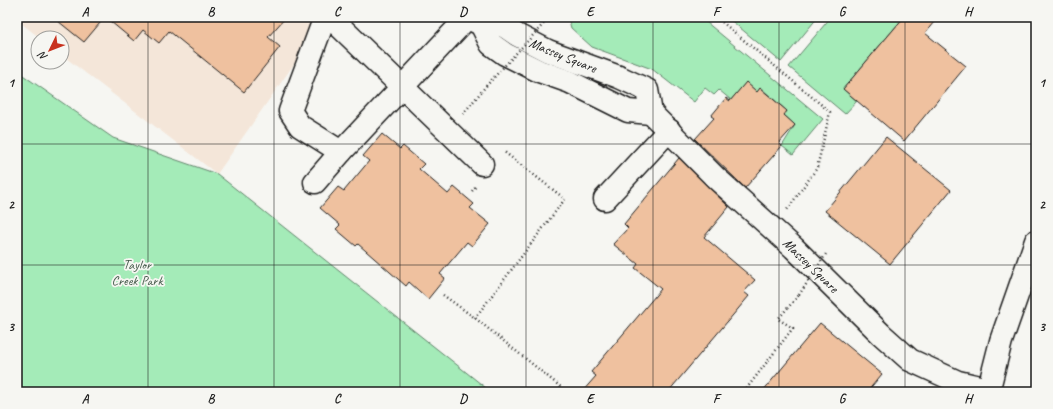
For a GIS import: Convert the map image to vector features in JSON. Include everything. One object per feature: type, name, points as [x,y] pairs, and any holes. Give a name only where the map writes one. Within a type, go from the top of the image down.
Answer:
[{"type":"street","points":[[325,17],[290,111],[300,126],[341,152]]},
{"type":"street","points":[[330,17],[482,164]]},
{"type":"street","points":[[315,182],[402,87],[471,19]]},
{"type":"street","name":"Massey Square","points":[[471,19],[500,24],[517,35],[548,51],[619,77],[647,90],[651,113],[716,178],[794,248],[881,334],[910,360],[958,382],[988,390]]},
{"type":"street","points":[[605,199],[668,130]]},
{"type":"street","points":[[988,390],[1001,341],[1036,241]]},
{"type":"path","points":[[716,17],[830,112],[817,168],[784,214]]},
{"type":"path","points":[[458,119],[548,18]]},
{"type":"path","points":[[475,318],[565,199],[498,148]]},
{"type":"path","points":[[744,392],[793,328],[778,319],[800,295],[826,254]]},
{"type":"path","points":[[443,295],[475,318],[567,392]]},
{"type":"shaded area","points":[[17,17],[327,17],[217,174],[70,61],[70,30],[30,30],[17,20]]},
{"type":"green space","points":[[568,17],[700,17],[823,119],[793,155],[782,146],[795,125],[784,115],[787,111],[761,88],[757,92],[746,83],[731,100],[719,90],[714,95],[705,88],[694,102],[652,69],[592,47],[571,28]]},
{"type":"green space","points":[[727,17],[818,17],[781,62]]},
{"type":"green space","points":[[831,17],[904,17],[843,89],[857,101],[845,114],[789,67]]},
{"type":"green space","name":"Taylor Creek Park","points":[[17,71],[113,138],[217,174],[491,392],[17,392]]},
{"type":"building","points":[[53,17],[105,17],[84,42]]},
{"type":"building","points":[[105,17],[286,17],[268,37],[280,47],[244,92],[169,31],[159,43],[143,30],[134,41]]},
{"type":"building","points":[[904,17],[938,17],[925,33],[966,66],[904,141],[843,89]]},
{"type":"building","points":[[746,82],[757,92],[760,88],[787,111],[784,115],[795,125],[779,143],[782,146],[745,188],[695,139],[714,118],[711,116],[726,98],[730,101]]},
{"type":"building","points":[[382,134],[400,149],[403,146],[424,164],[419,169],[448,194],[454,187],[474,204],[470,208],[490,224],[472,246],[467,242],[440,274],[445,278],[428,299],[409,282],[406,286],[358,244],[356,246],[336,229],[340,225],[320,208],[338,187],[344,191],[369,161],[363,156]]},
{"type":"building","points":[[886,137],[951,190],[890,264],[825,211]]},
{"type":"building","points":[[679,158],[729,207],[704,237],[755,280],[744,292],[749,296],[668,392],[582,392],[596,376],[591,372],[661,289],[635,268],[638,264],[613,244],[628,228],[624,224]]},
{"type":"building","points":[[820,323],[882,374],[867,392],[762,392]]}]
